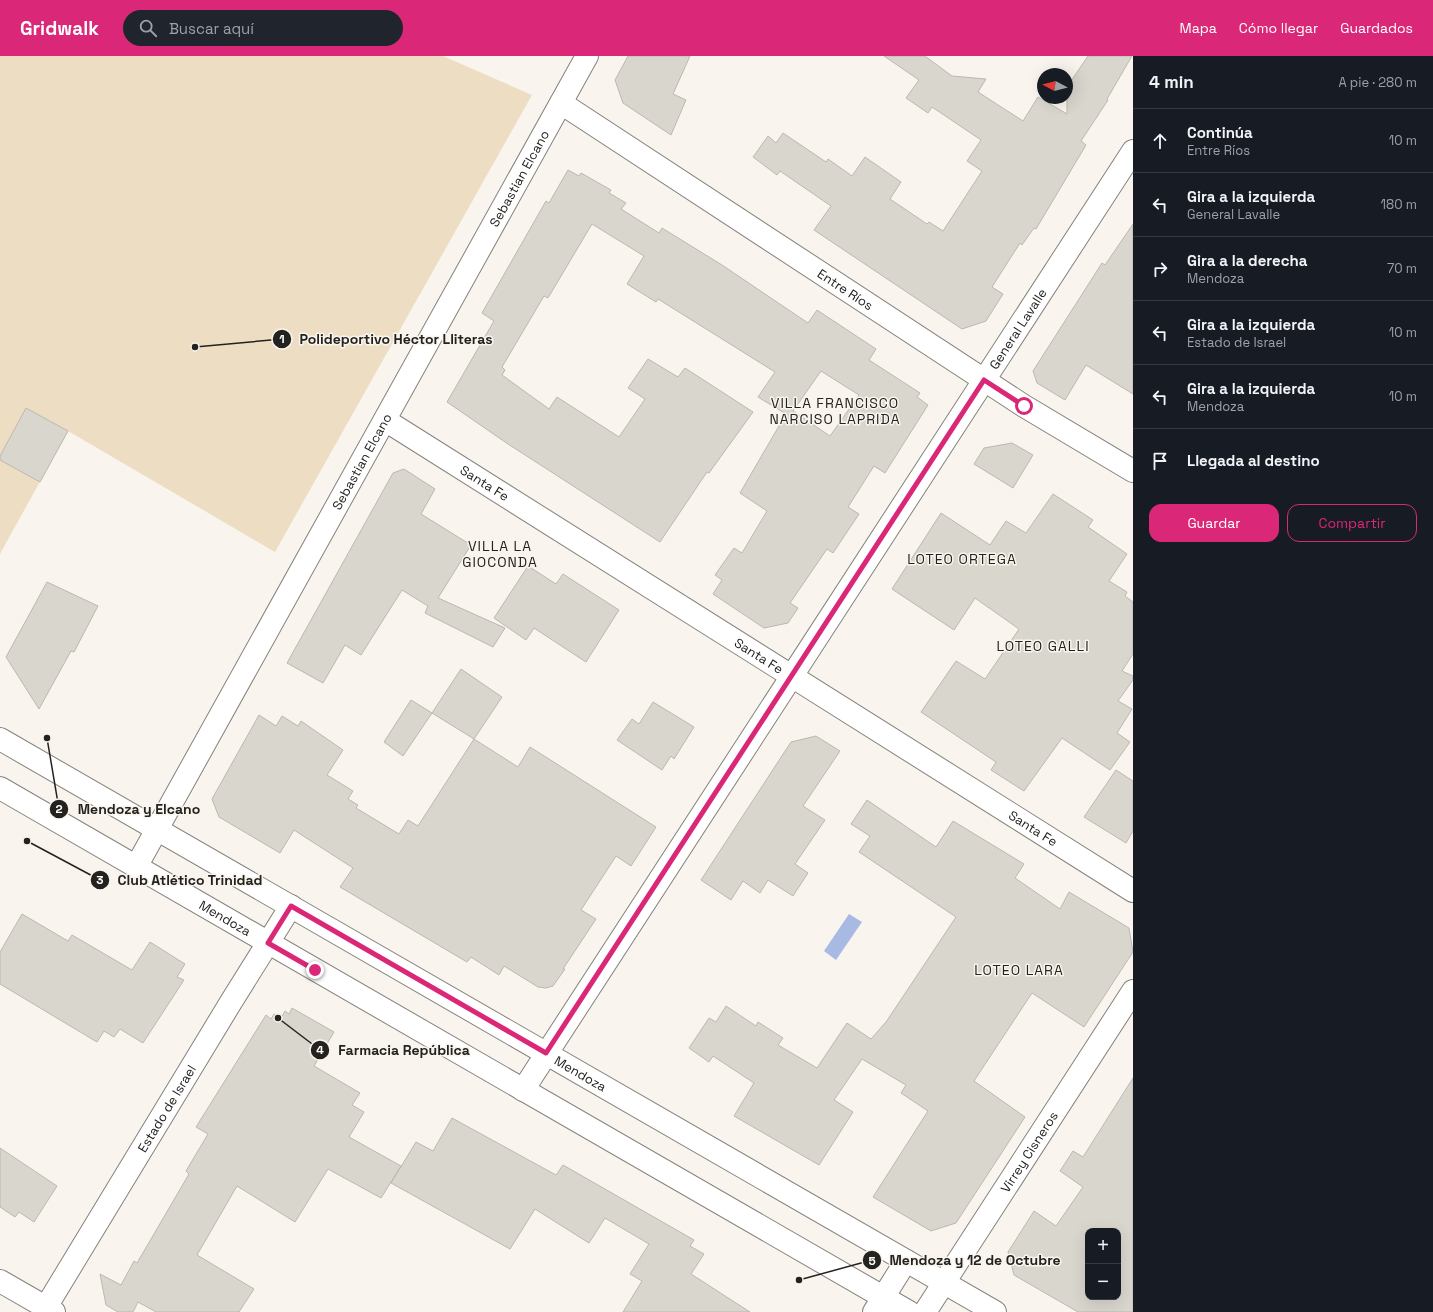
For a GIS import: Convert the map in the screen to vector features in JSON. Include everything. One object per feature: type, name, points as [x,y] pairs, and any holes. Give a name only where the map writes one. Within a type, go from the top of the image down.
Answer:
[{"type":"street","name":"Sebastian Elcano","points":[[136,867],[587,56]]},
{"type":"street","name":"Entre Ríos","points":[[561,103],[1024,406],[1133,471]]},
{"type":"street","name":"General Lavalle","points":[[523,1090],[1133,152]]},
{"type":"street","name":"Santa Fe","points":[[384,420],[1133,891]]},
{"type":"street","name":"Mendoza","points":[[0,739],[995,1312]]},
{"type":"street","name":"Mendoza","points":[[0,788],[523,1090],[879,1305],[909,1312]]},
{"type":"street","name":"Estado de Israel","points":[[48,1310],[231,1002],[291,906]]},
{"type":"street","name":"Virrey Cisneros","points":[[925,1312],[1133,991]]},
{"type":"street","points":[[879,1305],[906,1261]]},
{"type":"street","points":[[0,1281],[48,1310]]},
{"type":"shaded area","points":[[0,56],[443,56],[532,95],[275,552],[68,431],[0,554]]},
{"type":"water","points":[[849,914],[862,922],[836,960],[824,951]]},
{"type":"building","points":[[628,56],[690,56],[673,94],[686,100],[671,135],[623,103],[615,80]]},
{"type":"building","points":[[884,56],[925,56],[952,76],[986,79],[978,92],[1023,121],[1037,99],[1037,104],[1050,104],[1067,114],[1067,104],[1073,104],[1073,78],[1088,56],[1132,56],[1107,99],[1108,100],[1081,141],[1086,145],[1036,229],[1034,228],[1022,245],[1020,243],[992,287],[1003,294],[986,321],[962,329],[814,230],[831,206],[780,171],[777,175],[753,157],[768,136],[776,143],[783,133],[826,162],[828,159],[852,176],[865,157],[901,182],[890,199],[927,224],[929,222],[943,231],[982,171],[967,161],[981,140],[932,107],[928,113],[906,98],[919,80]]},
{"type":"building","points":[[568,170],[579,176],[581,173],[611,190],[609,193],[626,203],[621,209],[659,233],[662,228],[722,265],[808,323],[817,310],[876,349],[869,360],[920,393],[917,397],[928,405],[885,473],[874,466],[848,507],[859,514],[833,553],[827,549],[790,603],[798,608],[788,623],[764,628],[713,594],[722,580],[715,575],[734,548],[742,553],[767,511],[740,493],[786,414],[758,397],[775,372],[658,299],[656,302],[627,284],[644,256],[592,224],[548,298],[544,296],[502,367],[505,370],[502,375],[549,409],[557,397],[619,437],[645,399],[628,388],[648,359],[678,377],[685,368],[753,412],[709,473],[707,472],[660,542],[508,444],[447,402],[494,321],[482,313],[546,201],[549,203]],"holes":[[[821,371],[859,395],[830,436],[793,411]]]},
{"type":"building","points":[[1133,224],[1133,394],[1086,365],[1065,400],[1037,383],[1033,371],[1102,263],[1105,265]]},
{"type":"building","points":[[26,408],[68,431],[40,482],[0,460],[0,456]]},
{"type":"building","points":[[1012,443],[1033,455],[1013,488],[974,464],[984,448]]},
{"type":"building","points":[[404,469],[435,489],[421,514],[471,545],[438,598],[505,628],[493,647],[425,613],[428,606],[402,590],[361,655],[345,645],[323,683],[287,663],[393,473]]},
{"type":"building","points":[[1053,494],[1093,520],[1088,527],[1127,554],[1109,581],[1127,592],[1125,596],[1133,602],[1133,654],[1122,671],[1133,676],[1133,680],[1118,701],[1132,709],[1117,733],[1130,742],[1110,770],[1062,738],[1024,791],[991,770],[996,762],[921,712],[956,661],[985,679],[1019,629],[975,598],[954,630],[892,589],[941,513],[990,545],[1006,521],[1026,533]]},
{"type":"building","points":[[528,566],[556,584],[563,574],[619,610],[586,662],[534,628],[526,640],[494,618]]},
{"type":"building","points":[[47,582],[98,606],[74,652],[71,651],[39,709],[6,657]]},
{"type":"building","points":[[461,669],[502,697],[474,739],[432,713]]},
{"type":"building","points":[[411,700],[432,713],[403,756],[384,742]]},
{"type":"building","points":[[653,702],[694,727],[674,759],[671,756],[662,770],[617,740],[632,719],[639,724]]},
{"type":"building","points":[[259,715],[276,726],[282,716],[298,726],[301,721],[343,750],[327,775],[353,791],[348,799],[358,805],[356,808],[399,834],[408,820],[418,826],[474,739],[518,767],[530,747],[656,827],[631,866],[616,856],[581,910],[596,919],[553,986],[546,988],[538,987],[504,966],[499,975],[471,957],[467,962],[340,887],[353,868],[294,830],[280,853],[219,817],[212,799]]},
{"type":"building","points":[[816,736],[840,751],[803,806],[825,820],[795,864],[808,873],[793,896],[768,880],[760,893],[743,881],[731,900],[701,880],[791,742]]},
{"type":"building","points":[[1116,770],[1133,781],[1133,831],[1126,843],[1084,817]]},
{"type":"building","points":[[867,800],[936,847],[953,821],[1024,864],[1015,878],[1060,909],[1069,892],[1129,928],[1133,952],[1084,1027],[1032,993],[974,1081],[1025,1117],[956,1223],[931,1231],[873,1197],[928,1111],[901,1093],[906,1085],[862,1059],[834,1100],[853,1112],[819,1165],[734,1116],[754,1083],[713,1056],[709,1062],[689,1048],[709,1018],[716,1022],[726,1006],[756,1026],[758,1022],[783,1038],[778,1045],[817,1068],[847,1023],[871,1039],[886,1022],[956,917],[859,852],[870,836],[851,824]]},
{"type":"building","points":[[22,914],[68,941],[72,935],[132,970],[150,942],[185,964],[177,977],[184,980],[143,1043],[120,1029],[114,1037],[104,1031],[97,1042],[0,984],[0,952]]},
{"type":"building","points":[[292,1008],[334,1032],[314,1066],[360,1093],[352,1105],[364,1112],[349,1137],[401,1166],[381,1198],[328,1169],[295,1222],[237,1186],[197,1255],[254,1289],[239,1312],[156,1312],[138,1302],[133,1312],[118,1312],[106,1305],[100,1274],[121,1285],[134,1261],[137,1263],[189,1174],[186,1171],[208,1134],[196,1127],[266,1015],[271,1019],[274,1014],[281,1018],[285,1011],[289,1014]]},
{"type":"building","points":[[1133,1078],[1133,1312],[1078,1312],[1014,1275],[1008,1252],[1034,1211],[1056,1226],[1083,1187],[1060,1171],[1073,1151],[1083,1157]]},
{"type":"building","points":[[452,1118],[556,1175],[563,1165],[694,1240],[690,1246],[704,1254],[691,1274],[750,1312],[623,1312],[642,1281],[630,1274],[649,1244],[605,1218],[589,1243],[535,1209],[510,1249],[391,1183],[416,1142],[433,1151]]},
{"type":"building","points":[[0,1148],[57,1186],[34,1222],[19,1212],[15,1217],[0,1207]]},
{"type":"place","name":"Polideportivo Héctor Lliteras","points":[[195,347]]},
{"type":"place","name":"Mendoza y Elcano","points":[[47,738]]},
{"type":"place","name":"Club Atlético Trinidad","points":[[27,841]]},
{"type":"place","name":"Farmacia República","points":[[278,1018]]},
{"type":"place","name":"Mendoza y 12 de Octubre","points":[[799,1280]]},
{"type":"district","name":"VILLA FRANCISCO NARCISO LAPRIDA","points":[[835,412]]},
{"type":"district","name":"VILLA LA GIOCONDA","points":[[500,554]]},
{"type":"district","name":"LOTEO ORTEGA","points":[[962,559]]},
{"type":"district","name":"LOTEO GALLI","points":[[1043,646]]},
{"type":"district","name":"LOTEO LARA","points":[[1019,970]]},
{"type":"route","points":[[315,970],[268,943],[291,906],[546,1053],[984,380],[1024,406]]}]
